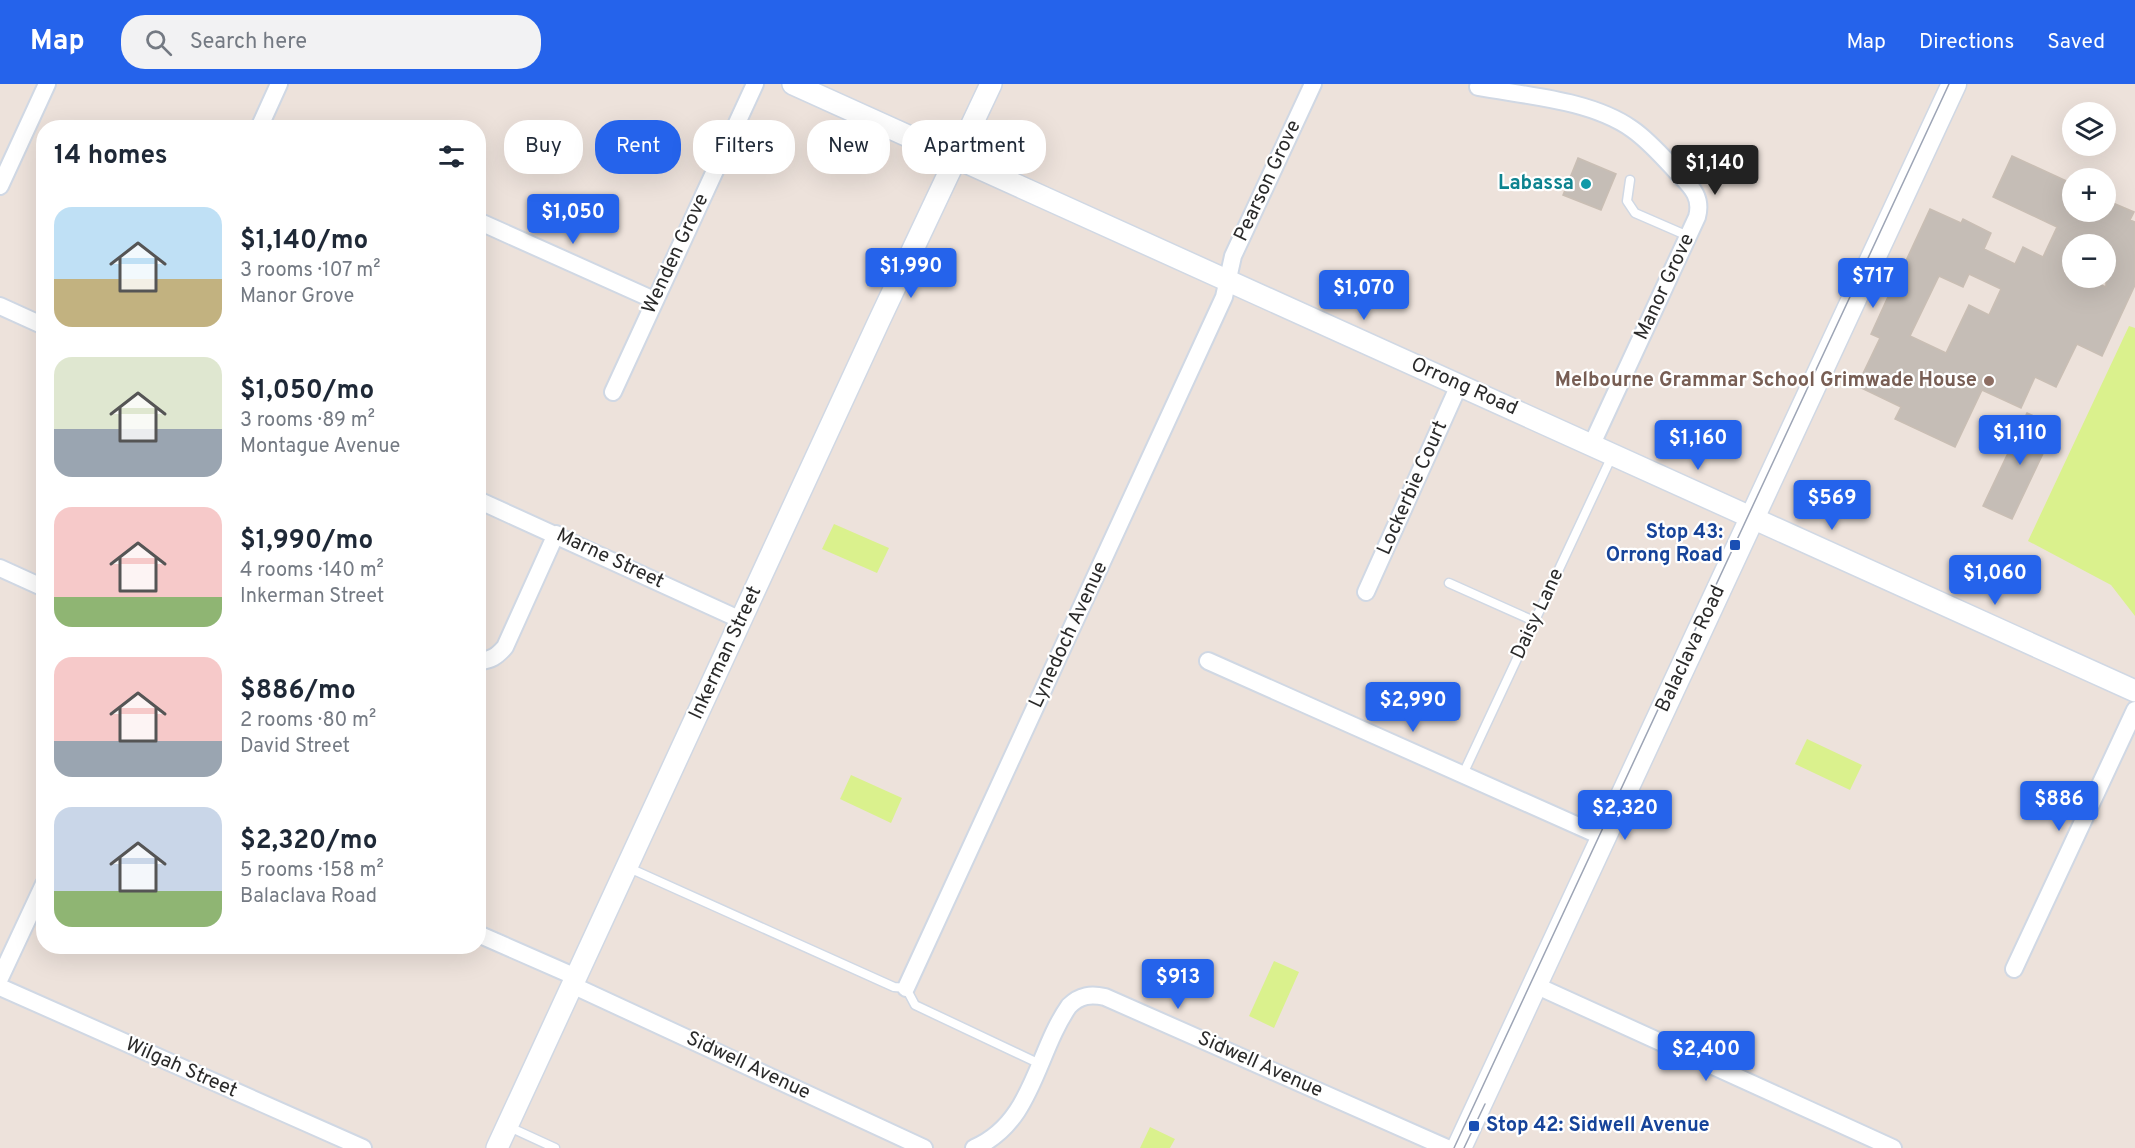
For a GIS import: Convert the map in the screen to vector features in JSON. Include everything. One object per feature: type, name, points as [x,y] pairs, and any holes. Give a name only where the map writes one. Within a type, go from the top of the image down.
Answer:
[{"type":"main road","name":"Balaclava Road","points":[[1459,1148],[1954,84]]},
{"type":"street","points":[[0,186],[47,84]]},
{"type":"street","points":[[266,120],[279,84]]},
{"type":"street","name":"Wenden Grove","points":[[613,393],[755,84]]},
{"type":"street","name":"Orrong Road","points":[[793,84],[902,133]]},
{"type":"street","name":"Inkerman Street","points":[[974,120],[991,84]]},
{"type":"street","name":"Pearson Grove","points":[[1227,280],[1233,256],[1313,84]]},
{"type":"street","name":"Manor Grove","points":[[1478,87],[1572,104],[1607,116],[1630,128],[1653,147],[1697,195],[1699,208],[1688,236],[1592,444]]},
{"type":"street","name":"Inkerman Street","points":[[497,1148],[949,174]]},
{"type":"street","name":"Orrong Road","points":[[992,174],[2135,691]]},
{"type":"street","points":[[486,225],[654,300]]},
{"type":"street","name":"Lynedoch Avenue","points":[[906,988],[1224,297],[1227,280]]},
{"type":"street","points":[[0,306],[36,322]]},
{"type":"street","name":"Lockerbie Court","points":[[1366,592],[1459,385]]},
{"type":"street","name":"Marne Street","points":[[486,503],[741,620]]},
{"type":"street","points":[[486,660],[499,654],[505,647],[556,534]]},
{"type":"street","points":[[0,568],[36,584]]},
{"type":"street","points":[[1208,661],[1603,837]]},
{"type":"street","points":[[2014,969],[2135,710]]},
{"type":"street","points":[[0,978],[36,901]]},
{"type":"street","name":"Sidwell Avenue","points":[[486,938],[924,1148]]},
{"type":"street","points":[[1535,985],[1893,1148]]},
{"type":"street","name":"Wilgah Street","points":[[0,987],[363,1148]]},
{"type":"street","name":"Sidwell Avenue","points":[[974,1148],[992,1144],[1020,1107],[1069,1006],[1081,997],[1096,995],[1106,997],[1447,1148]]},
{"type":"lane","points":[[1630,180],[1627,201],[1635,213],[1688,236]]},
{"type":"lane","name":"Daisy Lane","points":[[1463,774],[1613,454]]},
{"type":"lane","points":[[1449,583],[1534,621]]},
{"type":"lane","points":[[627,867],[894,987],[906,988],[915,1005],[1040,1064]]},
{"type":"lane","points":[[507,1126],[555,1148]]},
{"type":"green space","points":[[2129,326],[2135,328],[2135,616],[2111,585],[2028,541]]},
{"type":"green space","points":[[834,524],[889,548],[877,573],[822,549]]},
{"type":"green space","points":[[1807,739],[1862,765],[1850,790],[1795,764]]},
{"type":"green space","points":[[851,775],[902,798],[891,823],[840,799]]},
{"type":"green space","points":[[1274,961],[1299,972],[1274,1028],[1249,1016]]},
{"type":"green space","points":[[1150,1127],[1175,1139],[1170,1148],[1140,1148]]},
{"type":"building","points":[[2012,156],[2062,179],[2062,222],[2116,222],[2116,204],[2134,212],[2130,220],[2135,222],[2135,285],[2102,356],[2077,344],[2056,387],[2035,377],[2021,408],[1982,390],[1955,447],[1895,419],[1901,407],[1857,386],[1880,338],[1871,334],[1892,288],[1889,287],[1900,263],[1904,265],[1930,209],[1961,223],[1963,219],[1991,233],[1984,249],[2015,264],[2023,247],[2043,257],[2057,227],[1993,197]],"holes":[[[1969,274],[2001,289],[1989,315],[1969,305],[1946,353],[1910,336],[1939,276],[1963,287]]]},
{"type":"building","points":[[1578,158],[1616,174],[1601,210],[1563,195]]},
{"type":"building","points":[[2027,413],[2056,426],[2012,519],[1983,506]]},
{"type":"tram line","points":[[1454,1148],[1949,84]]},
{"type":"tram line","points":[[1464,1148],[1485,1104]]},
{"type":"place","name":"Labassa","points":[[1586,184]]},
{"type":"place","name":"Melbourne Grammar School Grimwade House","points":[[1989,381]]},
{"type":"place","name":"Stop 43: Orrong Road","points":[[1735,545]]},
{"type":"place","name":"Stop 42: Sidwell Avenue","points":[[1474,1126]]}]
